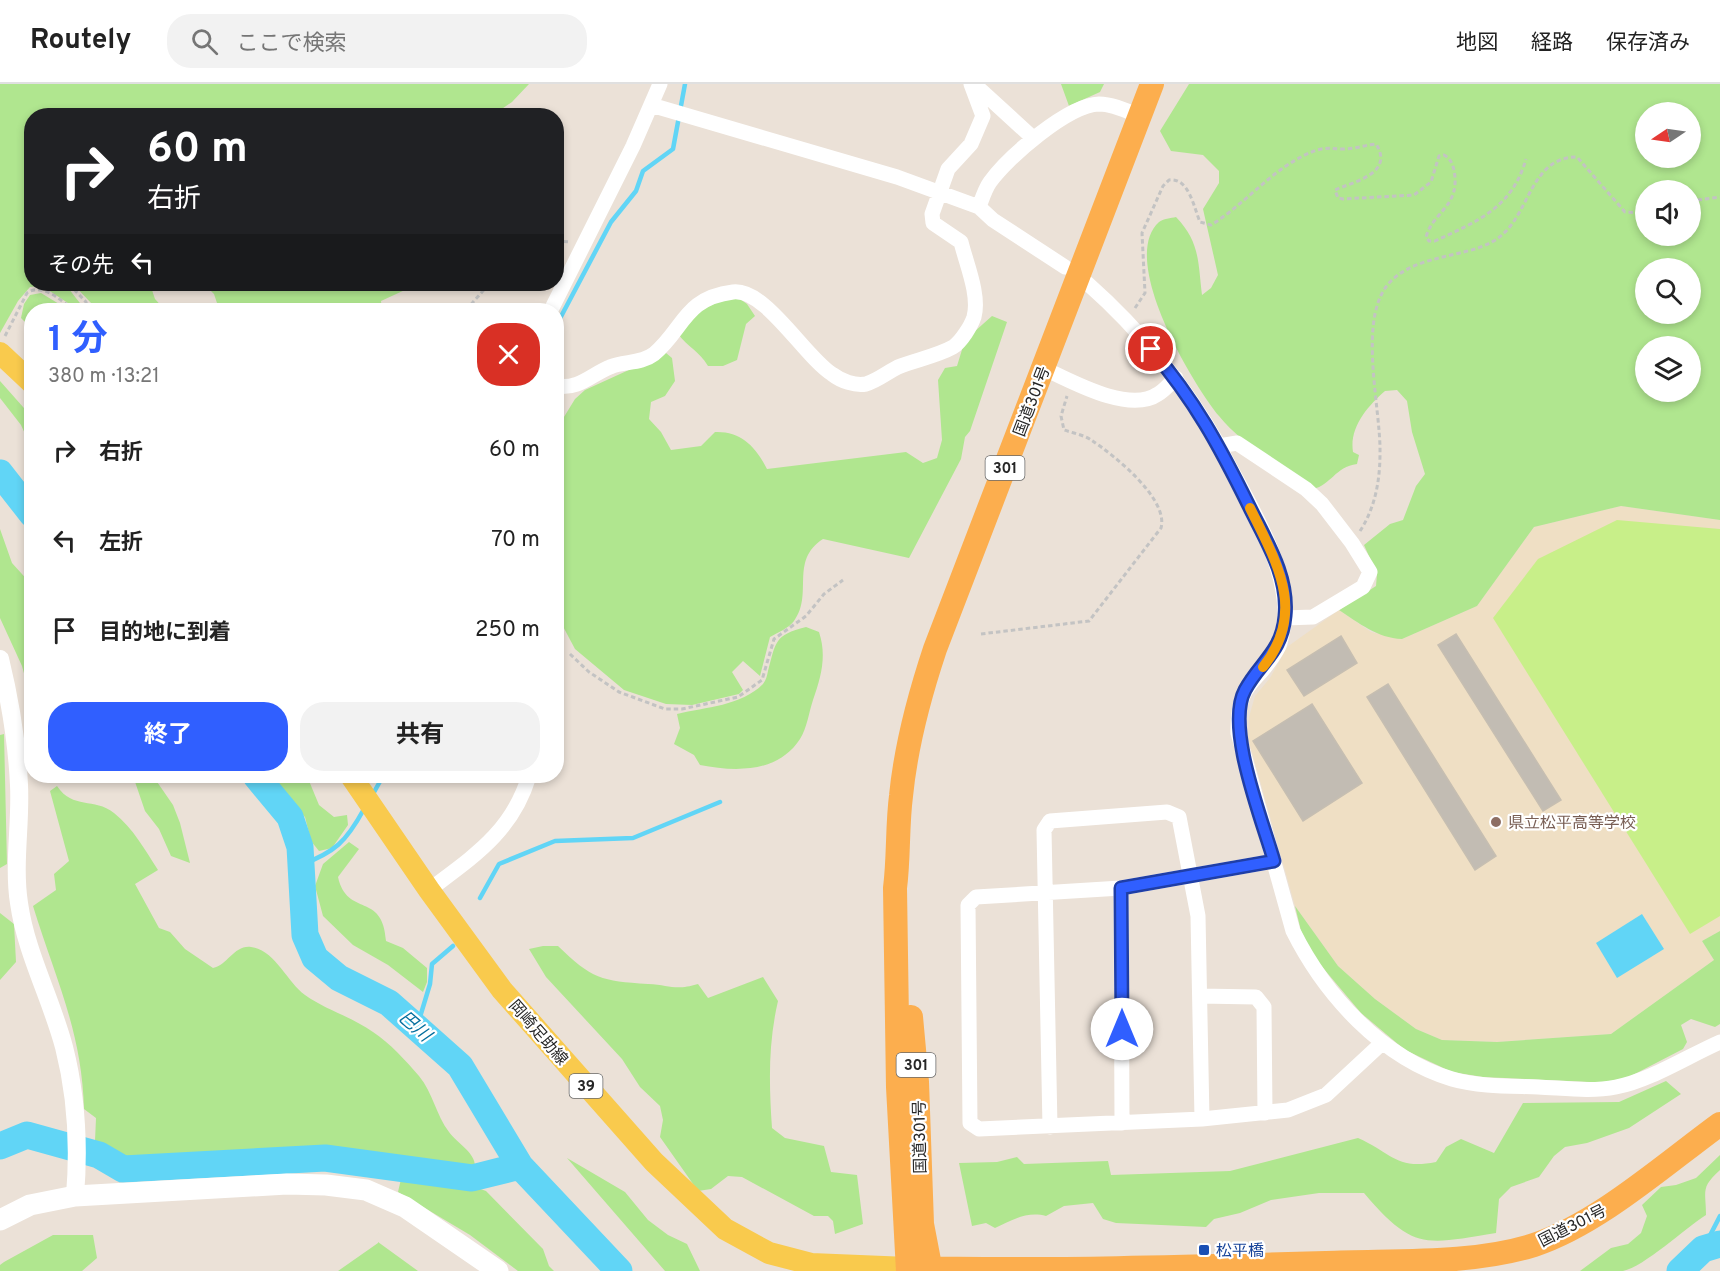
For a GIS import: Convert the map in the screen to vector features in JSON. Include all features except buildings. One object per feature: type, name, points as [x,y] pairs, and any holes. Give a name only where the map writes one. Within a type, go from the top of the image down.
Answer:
[{"type":"highway","name":"国道301号","points":[[1152,84],[935,649],[918,704],[900,800],[898,862],[902,879],[907,974],[917,1082],[922,1224],[919,1270],[1296,1264],[1496,1254],[1535,1245],[1607,1207],[1720,1124]]},
{"type":"main road","points":[[0,353],[24,376]]},
{"type":"main road","name":"岡崎足助線","points":[[356,783],[429,890],[502,990],[654,1162],[725,1229],[769,1253],[811,1264],[919,1270]]},
{"type":"main road","points":[[0,1220],[30,1205],[75,1196],[287,1184],[326,1185],[366,1190],[405,1208],[498,1271]]},
{"type":"street","points":[[564,284],[628,156],[660,84]]},
{"type":"street","points":[[973,84],[1034,138]]},
{"type":"street","points":[[564,386],[578,385],[610,367],[638,361],[652,355],[688,310],[709,299],[732,292],[744,292],[766,307],[811,357],[832,375],[853,384],[867,384],[896,368],[955,346],[974,318],[975,303],[961,242],[933,222],[932,214],[948,169],[971,144],[983,116],[973,84]]},
{"type":"street","points":[[979,207],[989,183],[1006,163],[1034,138],[1080,110],[1098,104],[1139,116]]},
{"type":"street","points":[[651,105],[897,177],[979,207],[993,220],[1065,267]]},
{"type":"street","points":[[1087,283],[1126,320],[1176,378],[1200,412],[1276,560],[1286,599],[1285,618],[1279,646],[1251,681],[1238,709],[1238,733],[1293,931],[1306,956],[1354,1017],[1382,1043],[1426,1069],[1454,1079],[1484,1085],[1615,1088],[1720,1042]]},
{"type":"street","points":[[1043,368],[1117,399],[1137,400],[1157,396],[1176,378]]},
{"type":"street","points":[[1219,446],[1238,443],[1306,489],[1352,543],[1370,572],[1363,587],[1313,617],[1285,618]]},
{"type":"street","points":[[0,659],[12,712],[19,786],[19,902],[26,941],[64,1048],[75,1125],[77,1170],[75,1196]]},
{"type":"street","points":[[429,890],[481,850],[506,826],[527,783]]},
{"type":"street","points":[[1050,1127],[1043,891],[1044,830],[1050,821],[1167,812],[1179,818],[1198,916],[1202,1119]]},
{"type":"street","points":[[1274,861],[1121,888],[1043,891],[976,897],[968,905],[970,1123],[979,1130],[1202,1119],[1265,1113],[1308,1104],[1326,1095],[1382,1043]]},
{"type":"street","points":[[1121,888],[1122,1123]]},
{"type":"street","points":[[1200,996],[1256,997],[1264,1007],[1265,1113]]},
{"type":"path","points":[[1126,320],[1145,293],[1143,233],[1163,186],[1169,180],[1178,181],[1185,187],[1200,222],[1211,225],[1241,205],[1275,174],[1315,151],[1367,144],[1376,144],[1380,150],[1380,162],[1366,179],[1335,190],[1338,198],[1343,200],[1414,195],[1431,182],[1436,161],[1439,156],[1444,155],[1453,165],[1454,190],[1450,204],[1428,230],[1426,237],[1429,241],[1435,241],[1474,223],[1503,203],[1518,183],[1526,159]]},
{"type":"path","points":[[1352,543],[1368,518],[1376,494],[1380,454],[1371,359],[1379,297],[1390,281],[1405,270],[1434,258],[1487,244],[1502,236],[1519,216],[1529,192],[1541,173],[1568,157],[1577,157],[1589,167],[1625,212],[1635,212]]},
{"type":"path","points":[[1701,200],[1720,197]]},
{"type":"path","points":[[0,342],[31,291]]},
{"type":"path","points":[[46,291],[64,303]]},
{"type":"path","points":[[76,291],[86,303]]},
{"type":"path","points":[[472,303],[483,291]]},
{"type":"path","points":[[981,634],[1089,621],[1161,528],[1163,520],[1161,511],[1146,487],[1090,439],[1065,430],[1061,416],[1072,381]]},
{"type":"path","points":[[564,655],[618,692],[645,704],[665,709],[682,709],[738,697],[762,680],[774,639],[806,616],[824,594],[843,580]]},
{"type":"shaded area","name":"県立松平高等学校","points":[[1621,506],[1720,520],[1720,931],[1702,941],[1714,960],[1611,1034],[1497,1042],[1442,1040],[1416,1029],[1375,999],[1338,966],[1295,906],[1248,738],[1249,717],[1255,696],[1270,678],[1287,647],[1339,610],[1371,632],[1402,639],[1477,606],[1534,527]]},
{"type":"green space","points":[[0,84],[529,84],[503,108],[24,108],[24,291],[27,291],[18,301],[0,333]]},
{"type":"green space","points":[[1061,84],[1104,84],[1100,92],[1069,106]]},
{"type":"green space","points":[[1189,84],[1720,84],[1720,520],[1621,506],[1534,527],[1477,606],[1402,639],[1384,636],[1361,625],[1339,610],[1376,586],[1377,574],[1364,545],[1390,524],[1403,520],[1416,486],[1425,474],[1412,432],[1407,401],[1397,390],[1385,391],[1366,410],[1357,426],[1353,452],[1359,455],[1357,464],[1343,469],[1324,484],[1313,489],[1251,446],[1228,426],[1207,400],[1177,350],[1153,291],[1147,263],[1149,240],[1159,222],[1176,217],[1194,244],[1202,295],[1211,288],[1218,275],[1203,209],[1219,183],[1219,171],[1203,155],[1171,151],[1160,131]]},
{"type":"green space","points":[[50,291],[70,291],[80,303],[68,303]]},
{"type":"green space","points":[[80,291],[152,291],[159,303],[91,303]]},
{"type":"green space","points":[[211,291],[403,291],[381,301],[381,303],[217,303]]},
{"type":"green space","points":[[41,293],[57,303],[25,303],[30,295]]},
{"type":"green space","points":[[736,296],[747,304],[755,316],[746,324],[737,360],[723,366],[708,366],[678,334],[703,309]]},
{"type":"green space","points":[[24,304],[24,321],[21,318]]},
{"type":"green space","points":[[992,316],[1007,322],[970,431],[965,437],[961,459],[909,558],[823,539],[807,557],[800,611],[792,624],[770,637],[760,676],[743,661],[732,672],[743,690],[739,694],[692,705],[666,704],[624,690],[575,649],[564,628],[564,417],[575,399],[585,390],[666,353],[672,358],[675,381],[665,396],[651,402],[649,419],[661,432],[671,450],[701,446],[715,432],[724,432],[740,437],[753,447],[767,469],[906,452],[923,463],[937,458],[942,440],[938,380],[945,368],[957,366],[965,340]]},
{"type":"green space","points":[[0,381],[24,408],[24,432],[21,425],[0,398]]},
{"type":"green space","points":[[1617,520],[1720,529],[1720,916],[1690,934],[1493,618],[1538,559]]},
{"type":"green space","points":[[0,529],[12,563],[24,576],[24,673],[0,618]]},
{"type":"green space","points":[[806,627],[819,632],[823,650],[822,666],[804,730],[791,750],[768,764],[728,769],[700,765],[694,755],[674,744],[680,728],[677,714],[723,705],[754,691],[766,679],[778,641],[788,633]]},
{"type":"green space","points":[[4,734],[7,864],[0,868],[0,735]]},
{"type":"green space","points":[[135,783],[158,783],[173,805],[190,863],[171,856],[159,829],[145,811]]},
{"type":"green space","points":[[275,783],[310,783],[319,805],[334,817],[347,815],[348,825],[332,848],[319,851],[311,841],[305,817],[287,800]]},
{"type":"green space","points":[[57,786],[70,798],[99,805],[114,813],[138,840],[158,870],[135,884],[159,928],[170,932],[185,949],[213,968],[240,949],[251,947],[259,949],[274,960],[305,995],[379,1036],[398,1052],[419,1076],[445,1125],[472,1157],[475,1167],[407,1165],[313,1151],[129,1164],[122,1162],[95,1141],[96,1118],[84,1109],[82,1081],[73,1029],[33,906],[56,890],[54,874],[69,861],[50,791]]},
{"type":"green space","points":[[349,842],[359,849],[338,877],[343,889],[349,897],[378,916],[386,941],[403,948],[427,968],[427,982],[423,992],[388,965],[353,945],[323,916],[315,886],[323,864]]},
{"type":"green space","points":[[1295,906],[1338,966],[1375,999],[1416,1029],[1442,1040],[1497,1042],[1611,1034],[1714,960],[1702,941],[1720,931],[1720,1024],[1715,1027],[1691,1019],[1681,1025],[1687,1042],[1683,1049],[1629,1077],[1612,1083],[1483,1077],[1452,1072],[1405,1050],[1361,1013],[1313,956],[1301,931]]},
{"type":"green space","points":[[0,913],[14,924],[16,962],[0,980]]},
{"type":"green space","points":[[558,946],[589,972],[598,976],[619,981],[678,987],[698,984],[708,998],[763,977],[778,1001],[772,1033],[770,1064],[772,1128],[785,1138],[824,1146],[831,1172],[857,1175],[863,1224],[835,1234],[833,1221],[828,1216],[814,1216],[742,1177],[728,1176],[711,1189],[698,1191],[660,1137],[663,1120],[660,1106],[640,1087],[622,1059],[546,977],[529,949]]},
{"type":"green space","points":[[1666,1081],[1681,1094],[1629,1128],[1587,1143],[1565,1147],[1554,1156],[1539,1177],[1511,1187],[1499,1199],[1496,1233],[1453,1240],[1422,1239],[1409,1234],[1396,1226],[1364,1193],[1319,1193],[1271,1200],[1240,1213],[1214,1219],[1206,1227],[1116,1223],[1103,1219],[1093,1203],[1064,1206],[1046,1216],[1026,1215],[995,1228],[986,1223],[972,1226],[959,1163],[997,1162],[1017,1157],[1024,1164],[1108,1161],[1111,1175],[1230,1171],[1358,1138],[1395,1159],[1412,1164],[1423,1164],[1436,1162],[1446,1147],[1461,1139],[1494,1153],[1523,1103],[1619,1102]]},
{"type":"green space","points":[[1720,1155],[1720,1170],[1709,1181],[1706,1190],[1706,1215],[1632,1268],[1623,1271],[1580,1271],[1611,1248],[1628,1244],[1641,1233],[1647,1216],[1642,1205],[1661,1187],[1696,1178]]},
{"type":"green space","points":[[567,1158],[625,1192],[648,1220],[668,1235],[687,1244],[700,1271],[665,1271]]},
{"type":"green space","points":[[401,1179],[464,1183],[486,1191],[543,1249],[549,1266],[554,1271],[518,1271],[470,1235],[398,1192]]},
{"type":"green space","points":[[53,1235],[93,1235],[97,1258],[82,1271],[0,1271],[0,1265],[4,1262]]},
{"type":"green space","points":[[378,1243],[418,1271],[338,1271]]},
{"type":"water","points":[[1642,914],[1664,949],[1617,978],[1596,943]]},
{"type":"waterway","points":[[564,311],[611,222],[636,191],[643,171],[673,149],[685,84]]},
{"type":"waterway","name":"巴川","points":[[0,473],[24,504]]},
{"type":"waterway","name":"巴川","points":[[262,783],[290,817],[300,847],[305,935],[315,958],[339,978],[389,1003],[460,1066],[520,1166],[619,1271]]},
{"type":"waterway","points":[[373,794],[379,783]]},
{"type":"waterway","points":[[480,898],[499,864],[555,841],[633,838],[720,802]]},
{"type":"waterway","points":[[301,865],[323,855],[345,838],[364,809]]},
{"type":"waterway","points":[[417,1027],[430,984],[432,964],[453,946]]},
{"type":"waterway","points":[[0,1146],[27,1135],[99,1155],[123,1169],[325,1158],[472,1178],[520,1166]]},
{"type":"waterway","points":[[1703,1249],[1720,1216]]},
{"type":"waterway","name":"巴川","points":[[1680,1271],[1703,1249],[1720,1244]]},
{"type":"slow traffic","points":[[1250,508],[1276,560],[1286,599],[1285,618],[1279,646],[1263,667]]},
{"type":"place","name":"県立松平高等学校","points":[[1496,822]]},
{"type":"place","name":"松平橋","points":[[1204,1250]]},
{"type":"route","points":[[1122,1029],[1121,888],[1274,861],[1238,733],[1238,709],[1251,681],[1279,646],[1285,618],[1286,599],[1276,560],[1219,446],[1200,412],[1176,378],[1151,349]]}]
